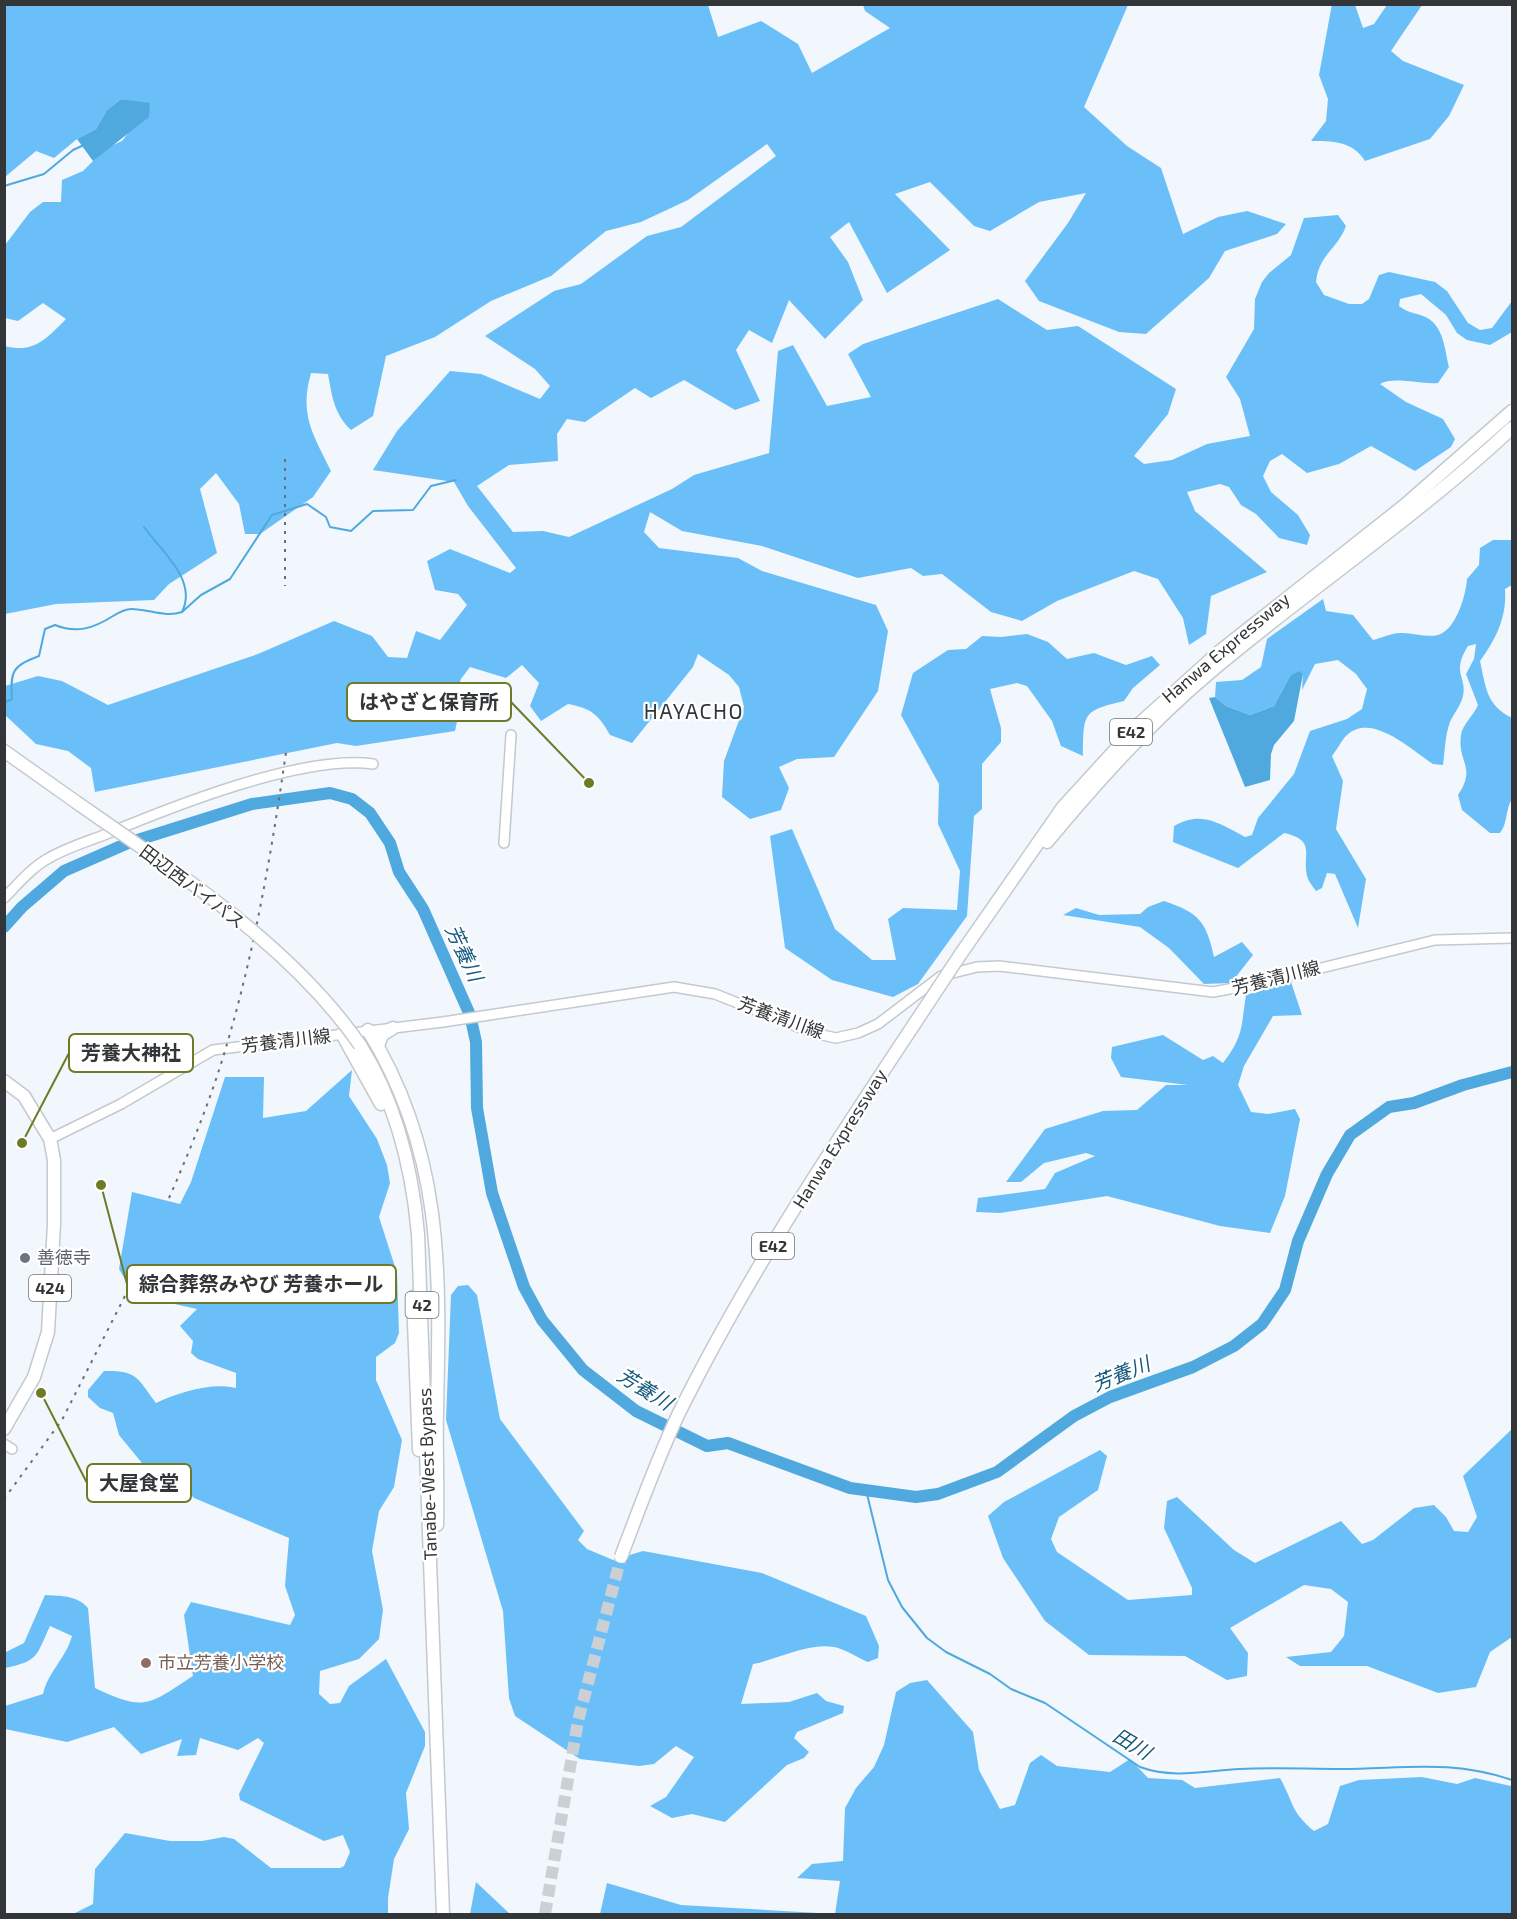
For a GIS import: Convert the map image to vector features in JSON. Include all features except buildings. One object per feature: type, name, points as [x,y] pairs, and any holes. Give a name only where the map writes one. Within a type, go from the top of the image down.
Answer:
[{"type":"highway","name":"Hanwa Expressway","points":[[1441,483],[1512,411]]},
{"type":"highway","name":"Hanwa Expressway","points":[[621,1557],[679,1414],[729,1320],[789,1221],[960,955],[1057,814],[1112,752],[1211,658],[1319,578],[1511,429]]},
{"type":"highway","name":"田辺西バイパス","points":[[4,751],[280,953],[325,999],[360,1045]]},
{"type":"highway","points":[[378,1046],[382,1035],[393,1028]]},
{"type":"highway","points":[[368,1030],[401,1091],[416,1132],[428,1177],[435,1236],[438,1312],[438,1493],[432,1577]]},
{"type":"highway","points":[[342,1034],[364,1069],[387,1118],[405,1184],[412,1250],[416,1409],[432,1577]]},
{"type":"highway","name":"Tanabe-West Bypass","points":[[360,1045],[395,1116],[413,1188],[422,1294],[443,1914]]},
{"type":"highway","name":"424","points":[[4,1081],[24,1096],[50,1138],[54,1160],[54,1224],[48,1332],[34,1377],[4,1429]]},
{"type":"main road","points":[[504,843],[511,735]]},
{"type":"main road","points":[[4,898],[48,858],[150,816],[231,789],[308,768],[357,762],[373,764]]},
{"type":"main road","name":"芳養清川線","points":[[50,1138],[121,1104],[213,1050],[448,1022],[618,994],[674,987],[691,988],[715,994],[813,1033],[836,1038],[858,1033],[878,1024],[941,976],[977,967],[999,966],[1213,992],[1256,984],[1435,940],[1512,938]]},
{"type":"shaded area","points":[[1332,4],[1355,5],[1363,28],[1374,24],[1387,5],[1422,5],[1391,51],[1403,61],[1464,85],[1449,116],[1430,139],[1365,161],[1360,154],[1348,146],[1334,142],[1311,141],[1326,121],[1328,99],[1319,75]]},
{"type":"shaded area","points":[[5,5],[708,5],[718,37],[761,21],[798,44],[812,73],[890,28],[865,11],[863,5],[1128,5],[1084,107],[1127,146],[1161,168],[1183,234],[1218,217],[1247,211],[1286,224],[1277,234],[1225,251],[1209,278],[1146,334],[1119,332],[1039,301],[1025,281],[1068,223],[1086,193],[1039,202],[990,231],[974,226],[930,182],[895,194],[950,250],[887,293],[849,222],[830,237],[848,262],[863,300],[825,339],[789,300],[772,343],[749,330],[736,350],[760,401],[735,410],[684,380],[651,398],[635,388],[585,422],[567,419],[557,434],[558,461],[509,465],[477,486],[513,532],[543,531],[569,537],[672,489],[694,475],[769,453],[778,351],[793,345],[827,406],[871,397],[848,354],[863,344],[998,299],[1047,330],[1078,326],[1176,389],[1168,414],[1134,456],[1144,464],[1172,460],[1207,444],[1250,436],[1240,399],[1226,377],[1254,329],[1255,299],[1262,282],[1269,273],[1291,255],[1304,218],[1338,215],[1346,226],[1338,241],[1324,258],[1318,273],[1316,282],[1324,295],[1349,304],[1362,304],[1369,299],[1379,275],[1389,272],[1435,282],[1447,291],[1468,323],[1480,330],[1492,328],[1512,301],[1512,332],[1490,345],[1467,340],[1457,333],[1446,315],[1421,294],[1400,299],[1399,306],[1406,311],[1429,319],[1438,328],[1449,367],[1438,383],[1393,381],[1380,384],[1406,402],[1443,419],[1455,439],[1451,447],[1415,471],[1371,446],[1339,464],[1307,473],[1282,454],[1270,461],[1263,476],[1271,492],[1298,515],[1310,535],[1307,545],[1279,538],[1256,514],[1241,505],[1229,487],[1220,484],[1187,492],[1195,511],[1267,572],[1211,596],[1206,634],[1189,645],[1183,618],[1158,579],[1134,571],[1057,601],[1022,621],[991,612],[942,574],[923,576],[911,568],[858,578],[762,546],[682,531],[650,512],[644,532],[659,548],[738,558],[762,571],[876,605],[888,631],[878,691],[834,757],[797,759],[779,767],[789,788],[781,810],[750,819],[722,797],[724,761],[744,707],[739,687],[729,675],[698,654],[693,667],[632,743],[610,735],[602,722],[588,710],[568,704],[541,721],[530,706],[539,683],[522,665],[506,678],[470,667],[461,679],[453,701],[459,712],[455,731],[356,746],[337,743],[95,792],[91,768],[68,751],[36,744],[5,715],[5,686],[38,676],[62,681],[108,705],[258,654],[334,621],[372,636],[388,657],[407,658],[416,631],[440,640],[467,605],[458,594],[435,590],[427,561],[450,549],[510,573],[516,568],[468,506],[454,482],[373,470],[397,431],[450,371],[481,374],[540,399],[550,386],[535,369],[485,336],[554,291],[581,284],[647,236],[681,227],[776,156],[767,144],[688,200],[641,222],[606,231],[551,276],[491,301],[435,337],[386,356],[373,416],[351,430],[337,411],[328,374],[311,373],[307,413],[314,435],[331,471],[313,497],[260,534],[245,534],[239,504],[216,473],[200,489],[217,553],[169,584],[154,600],[56,604],[5,614],[5,346],[24,348],[39,343],[66,319],[43,303],[18,321],[5,318],[5,245],[30,212],[43,202],[61,202],[62,180],[83,171],[106,148],[122,141],[150,104],[121,99],[107,110],[96,129],[77,139],[54,158],[36,151],[5,177]]},
{"type":"shaded area","points":[[121,99],[150,103],[149,117],[93,161],[77,139],[96,129],[107,110]]},
{"type":"shaded area","points":[[1493,540],[1512,540],[1512,585],[1505,589],[1504,609],[1499,627],[1480,661],[1488,695],[1503,713],[1512,718],[1512,799],[1500,833],[1490,833],[1462,810],[1458,795],[1466,778],[1461,735],[1478,705],[1466,674],[1474,659],[1476,644],[1468,646],[1461,662],[1463,696],[1448,727],[1443,765],[1433,764],[1391,735],[1367,728],[1356,729],[1346,736],[1332,756],[1343,781],[1336,829],[1366,879],[1358,928],[1335,874],[1327,873],[1322,888],[1316,891],[1306,871],[1305,845],[1295,836],[1284,833],[1238,868],[1173,842],[1174,826],[1193,819],[1211,821],[1245,837],[1252,835],[1258,818],[1294,774],[1310,731],[1347,719],[1362,709],[1367,689],[1356,674],[1338,660],[1315,664],[1302,690],[1303,674],[1290,676],[1274,706],[1250,715],[1226,706],[1215,697],[1216,682],[1242,680],[1261,667],[1267,639],[1323,599],[1326,611],[1353,615],[1373,640],[1397,633],[1433,636],[1444,632],[1459,611],[1467,579],[1479,565],[1480,548]]},
{"type":"shaded area","points":[[1027,634],[1048,642],[1067,659],[1094,653],[1126,665],[1152,656],[1160,665],[1133,688],[1124,701],[1100,708],[1088,716],[1084,731],[1083,756],[1061,746],[1052,721],[1027,686],[1017,683],[990,689],[1001,728],[1001,742],[982,764],[982,809],[974,816],[967,916],[918,984],[893,997],[832,980],[785,948],[770,836],[792,829],[835,929],[872,960],[896,960],[888,919],[903,908],[957,910],[960,871],[938,824],[939,784],[901,715],[913,673],[948,650],[966,649],[982,636],[1001,637]]},
{"type":"shaded area","points":[[1299,671],[1303,674],[1294,721],[1274,745],[1271,754],[1270,780],[1245,787],[1209,698],[1215,697],[1226,706],[1250,715],[1274,706],[1290,676]]},
{"type":"shaded area","points":[[1164,901],[1186,910],[1200,920],[1208,935],[1214,957],[1242,942],[1253,955],[1231,983],[1204,984],[1169,948],[1140,927],[1063,915],[1076,908],[1099,915],[1140,914],[1148,907]]},
{"type":"shaded area","points":[[1291,982],[1302,1015],[1273,1016],[1244,1066],[1238,1085],[1251,1112],[1268,1114],[1295,1109],[1300,1119],[1285,1196],[1270,1233],[1220,1226],[1107,1196],[1000,1213],[976,1212],[978,1198],[1045,1189],[1055,1173],[1095,1156],[1086,1153],[1044,1163],[1021,1182],[1006,1182],[1045,1129],[1103,1111],[1137,1110],[1166,1085],[1188,1085],[1121,1077],[1111,1058],[1112,1047],[1163,1035],[1203,1060],[1213,1056],[1223,1063],[1238,1038],[1246,995]]},
{"type":"shaded area","points":[[352,1070],[349,1096],[377,1139],[387,1165],[390,1183],[379,1217],[397,1273],[399,1333],[395,1343],[376,1357],[376,1380],[402,1440],[394,1487],[379,1511],[372,1551],[383,1610],[379,1639],[359,1659],[320,1671],[319,1694],[330,1704],[340,1703],[349,1686],[386,1659],[425,1732],[425,1746],[406,1793],[409,1829],[394,1859],[388,1914],[73,1914],[93,1904],[95,1869],[125,1833],[170,1841],[202,1841],[224,1837],[234,1839],[271,1868],[340,1868],[344,1866],[350,1852],[343,1835],[324,1841],[240,1800],[239,1794],[264,1743],[258,1738],[238,1750],[200,1738],[196,1755],[177,1756],[182,1739],[141,1754],[114,1727],[67,1742],[5,1729],[5,1706],[43,1694],[72,1636],[50,1626],[39,1651],[30,1660],[5,1668],[4,1653],[24,1643],[45,1595],[74,1598],[88,1608],[95,1688],[126,1700],[146,1702],[156,1699],[193,1676],[184,1615],[191,1602],[290,1625],[295,1615],[285,1586],[289,1538],[194,1498],[177,1481],[146,1468],[119,1435],[113,1413],[100,1408],[88,1397],[88,1390],[104,1371],[124,1372],[136,1377],[156,1403],[175,1395],[206,1387],[236,1388],[236,1373],[198,1359],[191,1353],[193,1341],[180,1326],[197,1309],[134,1295],[119,1269],[132,1192],[180,1204],[191,1182],[225,1077],[264,1077],[263,1118],[306,1111]]},
{"type":"shaded area","points":[[468,1285],[477,1295],[500,1419],[584,1531],[578,1540],[587,1549],[613,1560],[643,1551],[762,1573],[866,1616],[879,1646],[878,1658],[868,1662],[838,1648],[824,1646],[803,1649],[753,1664],[741,1704],[789,1702],[817,1693],[826,1701],[844,1706],[843,1713],[797,1732],[794,1738],[809,1752],[804,1758],[787,1765],[725,1822],[692,1814],[672,1818],[650,1806],[666,1797],[694,1757],[676,1746],[654,1764],[639,1766],[580,1759],[515,1716],[509,1698],[503,1611],[446,1420],[451,1295],[458,1286]]},
{"type":"shaded area","points":[[1512,1429],[1512,1637],[1490,1652],[1476,1687],[1438,1693],[1367,1666],[1300,1666],[1286,1657],[1331,1652],[1344,1636],[1348,1602],[1331,1589],[1304,1585],[1230,1628],[1248,1653],[1247,1676],[1227,1680],[1185,1656],[1089,1655],[1045,1621],[1003,1558],[988,1516],[1004,1502],[1100,1450],[1107,1456],[1098,1490],[1059,1517],[1051,1539],[1057,1552],[1128,1600],[1192,1595],[1192,1588],[1164,1528],[1167,1501],[1177,1497],[1234,1550],[1255,1563],[1341,1521],[1362,1544],[1373,1540],[1414,1508],[1434,1505],[1446,1517],[1454,1531],[1468,1532],[1477,1517],[1463,1476]]},
{"type":"shaded area","points":[[927,1680],[973,1732],[979,1770],[1000,1809],[1015,1805],[1030,1763],[1041,1755],[1057,1766],[1110,1772],[1130,1759],[1148,1778],[1182,1780],[1195,1788],[1280,1778],[1296,1812],[1314,1831],[1328,1824],[1340,1786],[1359,1780],[1422,1777],[1457,1784],[1475,1778],[1511,1786],[1512,1914],[835,1914],[840,1881],[797,1878],[812,1864],[843,1861],[845,1808],[856,1788],[874,1767],[884,1745],[896,1692],[910,1683]]},
{"type":"shaded area","points":[[476,1882],[510,1914],[470,1914]]},
{"type":"shaded area","points":[[607,1883],[681,1905],[835,1914],[600,1914]]},
{"type":"waterway","points":[[4,186],[44,174],[73,150],[84,145]]},
{"type":"waterway","points":[[182,612],[201,595],[230,579],[272,515],[307,504],[326,517],[330,527],[351,531],[373,511],[413,510],[431,486],[456,480]]},
{"type":"waterway","points":[[4,703],[12,699],[12,681],[15,670],[39,656],[45,629],[55,625],[71,629],[85,628],[99,624],[129,609],[163,614],[182,612],[186,600],[181,577],[168,556],[144,527]]},
{"type":"waterway","name":"芳養川","points":[[4,927],[22,907],[64,871],[128,843],[252,804],[330,793],[352,799],[370,813],[390,843],[399,872],[423,909],[470,1015],[476,1042],[477,1108],[492,1193],[524,1287],[542,1320],[583,1370],[636,1411],[707,1446],[728,1443],[850,1488],[916,1497],[938,1494],[997,1472],[1074,1416],[1110,1397],[1193,1367],[1234,1346],[1262,1324],[1285,1290],[1298,1241],[1327,1174],[1350,1135],[1389,1107],[1414,1103],[1463,1085],[1512,1072]]},
{"type":"waterway","name":"田川","points":[[866,1490],[888,1580],[902,1607],[927,1638],[946,1652],[990,1674],[1011,1689],[1045,1703],[1140,1767],[1165,1773],[1252,1768],[1447,1767],[1489,1773],[1512,1780]]},
{"type":"tunnel","points":[[545,1914],[578,1721],[621,1557]]},
{"type":"railway","points":[[285,459],[285,586]]},
{"type":"railway","points":[[169,1198],[208,1102],[237,1008],[262,899],[286,752]]},
{"type":"railway","points":[[4,1499],[62,1420],[129,1288]]},
{"type":"place","name":"はやざと保育所","points":[[589,783]]},
{"type":"place","name":"芳養大神社","points":[[22,1143]]},
{"type":"place","name":"綜合葬祭みやび 芳養ホール","points":[[101,1185]]},
{"type":"place","name":"善徳寺","points":[[25,1258]]},
{"type":"place","name":"大屋食堂","points":[[41,1393]]},
{"type":"place","name":"市立芳養小学校","points":[[146,1663]]},
{"type":"district","name":"HAYACHO","points":[[694,712]]}]
